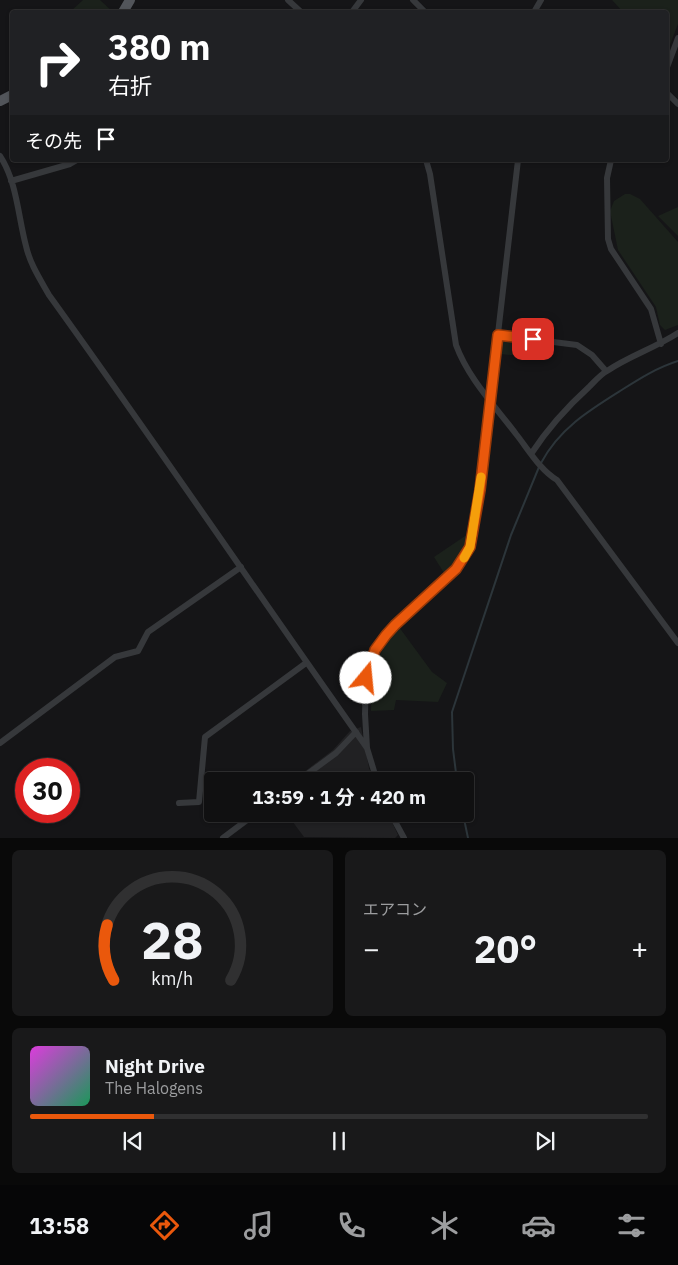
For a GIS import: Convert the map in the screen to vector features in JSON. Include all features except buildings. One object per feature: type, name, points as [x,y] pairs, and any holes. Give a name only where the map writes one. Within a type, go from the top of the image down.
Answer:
[{"type":"street","points":[[288,0],[299,10]]},
{"type":"street","points":[[413,0],[423,10]]},
{"type":"street","points":[[669,62],[678,38]]},
{"type":"street","points":[[669,95],[678,104]]},
{"type":"street","points":[[0,156],[12,181],[28,256],[49,295],[367,748]]},
{"type":"street","points":[[12,181],[74,162]]},
{"type":"street","points":[[427,162],[456,345],[466,367],[532,454],[551,476],[557,480],[678,643]]},
{"type":"street","points":[[374,772],[367,748],[365,714],[366,678],[375,650],[395,625],[456,569],[470,547],[480,490],[518,162]]},
{"type":"street","points":[[611,162],[607,178],[608,239],[611,249],[651,309],[661,344]]},
{"type":"street","points":[[532,454],[547,431],[574,401],[606,371],[661,344],[678,333]]},
{"type":"street","points":[[498,335],[577,345],[592,355],[606,371]]},
{"type":"street","points":[[0,743],[115,658],[138,651],[148,632],[241,567]]},
{"type":"street","points":[[179,803],[199,802],[205,737],[306,663]]},
{"type":"street","points":[[310,772],[336,753],[356,732]]},
{"type":"street","points":[[223,838],[244,822]]},
{"type":"street","points":[[395,822],[404,838]]},
{"type":"shaded area","points":[[83,0],[100,0],[111,10],[72,10]]},
{"type":"shaded area","points":[[612,0],[678,0],[678,24],[669,47],[669,10],[621,10]]},
{"type":"shaded area","points":[[625,194],[630,194],[640,199],[678,242],[678,325],[665,330],[660,325],[656,307],[618,250],[610,211],[614,201]]},
{"type":"shaded area","points":[[678,207],[678,236],[658,216]]},
{"type":"shaded area","points":[[501,339],[546,343],[545,358],[500,354]]},
{"type":"shaded area","points":[[468,534],[463,551],[444,573],[434,557]]},
{"type":"shaded area","points":[[399,627],[432,672],[447,683],[438,702],[396,700],[394,710],[371,711],[373,675],[379,657]]},
{"type":"shaded area","points":[[361,727],[371,772],[304,772],[333,750],[350,731]]},
{"type":"shaded area","points":[[293,822],[392,822],[398,835],[395,838],[304,837]]},
{"type":"waterway","points":[[541,463],[556,440],[575,422],[608,398],[641,378],[678,361]]},
{"type":"waterway","points":[[456,772],[452,712],[511,535],[539,467]]},
{"type":"waterway","points":[[465,822],[468,838]]},
{"type":"slow traffic","points":[[464,558],[470,547],[481,477]]},
{"type":"route","points":[[366,678],[375,650],[386,635],[456,569],[470,547],[480,490],[498,335],[533,339]]}]
